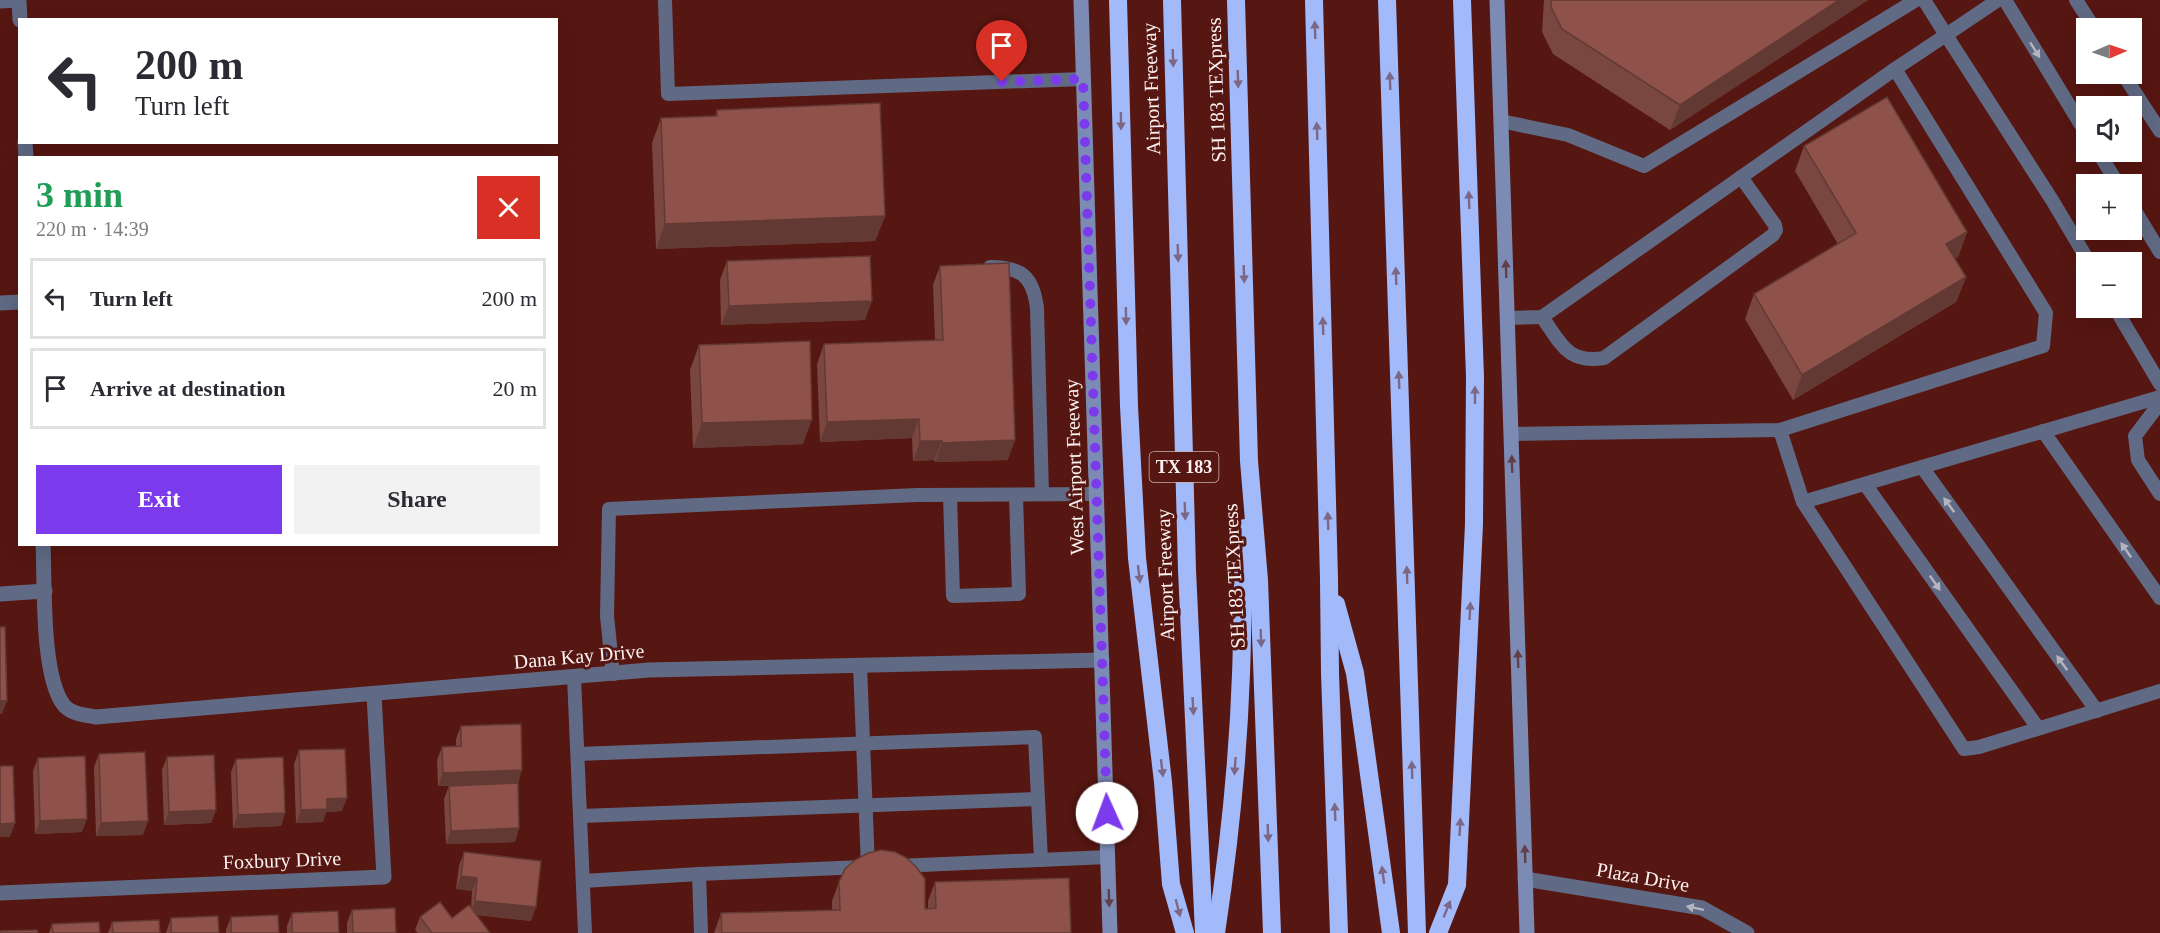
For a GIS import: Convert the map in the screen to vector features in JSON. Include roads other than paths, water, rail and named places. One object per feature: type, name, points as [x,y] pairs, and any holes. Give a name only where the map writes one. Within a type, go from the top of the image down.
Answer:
[{"type":"highway","points":[[1118,0],[1128,406],[1137,558],[1163,782],[1171,884],[1185,933]]},
{"type":"highway","name":"Airport Freeway","points":[[1172,0],[1187,570],[1204,933]]},
{"type":"highway","name":"SH 183 TEXpress","points":[[1236,0],[1249,460],[1250,581],[1272,933]]},
{"type":"highway","points":[[1314,0],[1330,673],[1339,933]]},
{"type":"highway","points":[[1388,0],[1417,933]]},
{"type":"highway","points":[[1438,933],[1457,885],[1474,524],[1475,377],[1462,0]]},
{"type":"highway","points":[[1329,579],[1355,673],[1390,933]]},
{"type":"highway","points":[[1216,933],[1232,804],[1250,581]]},
{"type":"main road","name":"West Airport Freeway","points":[[1081,0],[1110,933]]},
{"type":"main road","points":[[1497,0],[1527,933]]},
{"type":"street","points":[[0,1],[18,0],[20,18]]},
{"type":"street","points":[[0,303],[18,302]]},
{"type":"street","points":[[0,594],[45,591],[43,546]]},
{"type":"street","name":"Dana Kay Drive","points":[[45,591],[51,678],[64,705],[79,715],[96,717],[649,670],[1102,660]]},
{"type":"street","name":"Foxbury Drive","points":[[0,893],[384,877],[374,694]]},
{"type":"street","name":"Plaza Drive","points":[[1525,879],[1702,908],[1747,933]]},
{"type":"lane","points":[[665,0],[668,94],[1083,79]]},
{"type":"lane","points":[[1501,121],[1568,135],[1644,166],[1916,0]]},
{"type":"lane","points":[[1924,0],[2083,252]]},
{"type":"lane","points":[[1507,318],[1542,317],[1894,69],[1998,0]]},
{"type":"lane","points":[[2005,0],[2076,117]]},
{"type":"lane","points":[[2076,0],[2088,18]]},
{"type":"lane","points":[[1511,434],[1780,430],[2043,346],[2046,313],[1894,69]]},
{"type":"lane","points":[[2129,84],[2160,131]]},
{"type":"lane","points":[[1542,317],[1574,357],[1588,360],[1604,358],[1773,235],[1776,230],[1775,225],[1741,177]]},
{"type":"lane","points":[[2142,222],[2160,252]]},
{"type":"lane","points":[[980,267],[1002,267],[1019,271],[1030,281],[1035,294],[1038,308],[1042,494]]},
{"type":"lane","points":[[2121,318],[2160,384]]},
{"type":"lane","points":[[1803,502],[2160,397]]},
{"type":"lane","points":[[2160,404],[2135,436],[2138,460],[2160,494]]},
{"type":"lane","points":[[1780,430],[1803,502],[1964,749],[1979,747],[2160,691]]},
{"type":"lane","points":[[2043,431],[2160,598]]},
{"type":"lane","points":[[1922,467],[2097,711]]},
{"type":"lane","points":[[1865,484],[2038,729]]},
{"type":"lane","points":[[613,674],[607,616],[609,509],[950,495],[1096,494]]},
{"type":"lane","points":[[950,495],[953,596],[1019,594],[1016,495]]},
{"type":"lane","points":[[860,665],[866,805],[878,867]]},
{"type":"lane","points":[[574,677],[585,933]]},
{"type":"lane","points":[[578,754],[1035,737],[1041,860]]},
{"type":"lane","points":[[580,816],[1038,799]]},
{"type":"lane","points":[[583,881],[1108,857]]},
{"type":"lane","points":[[917,883],[918,865]]},
{"type":"lane","points":[[699,874],[705,926]]}]
